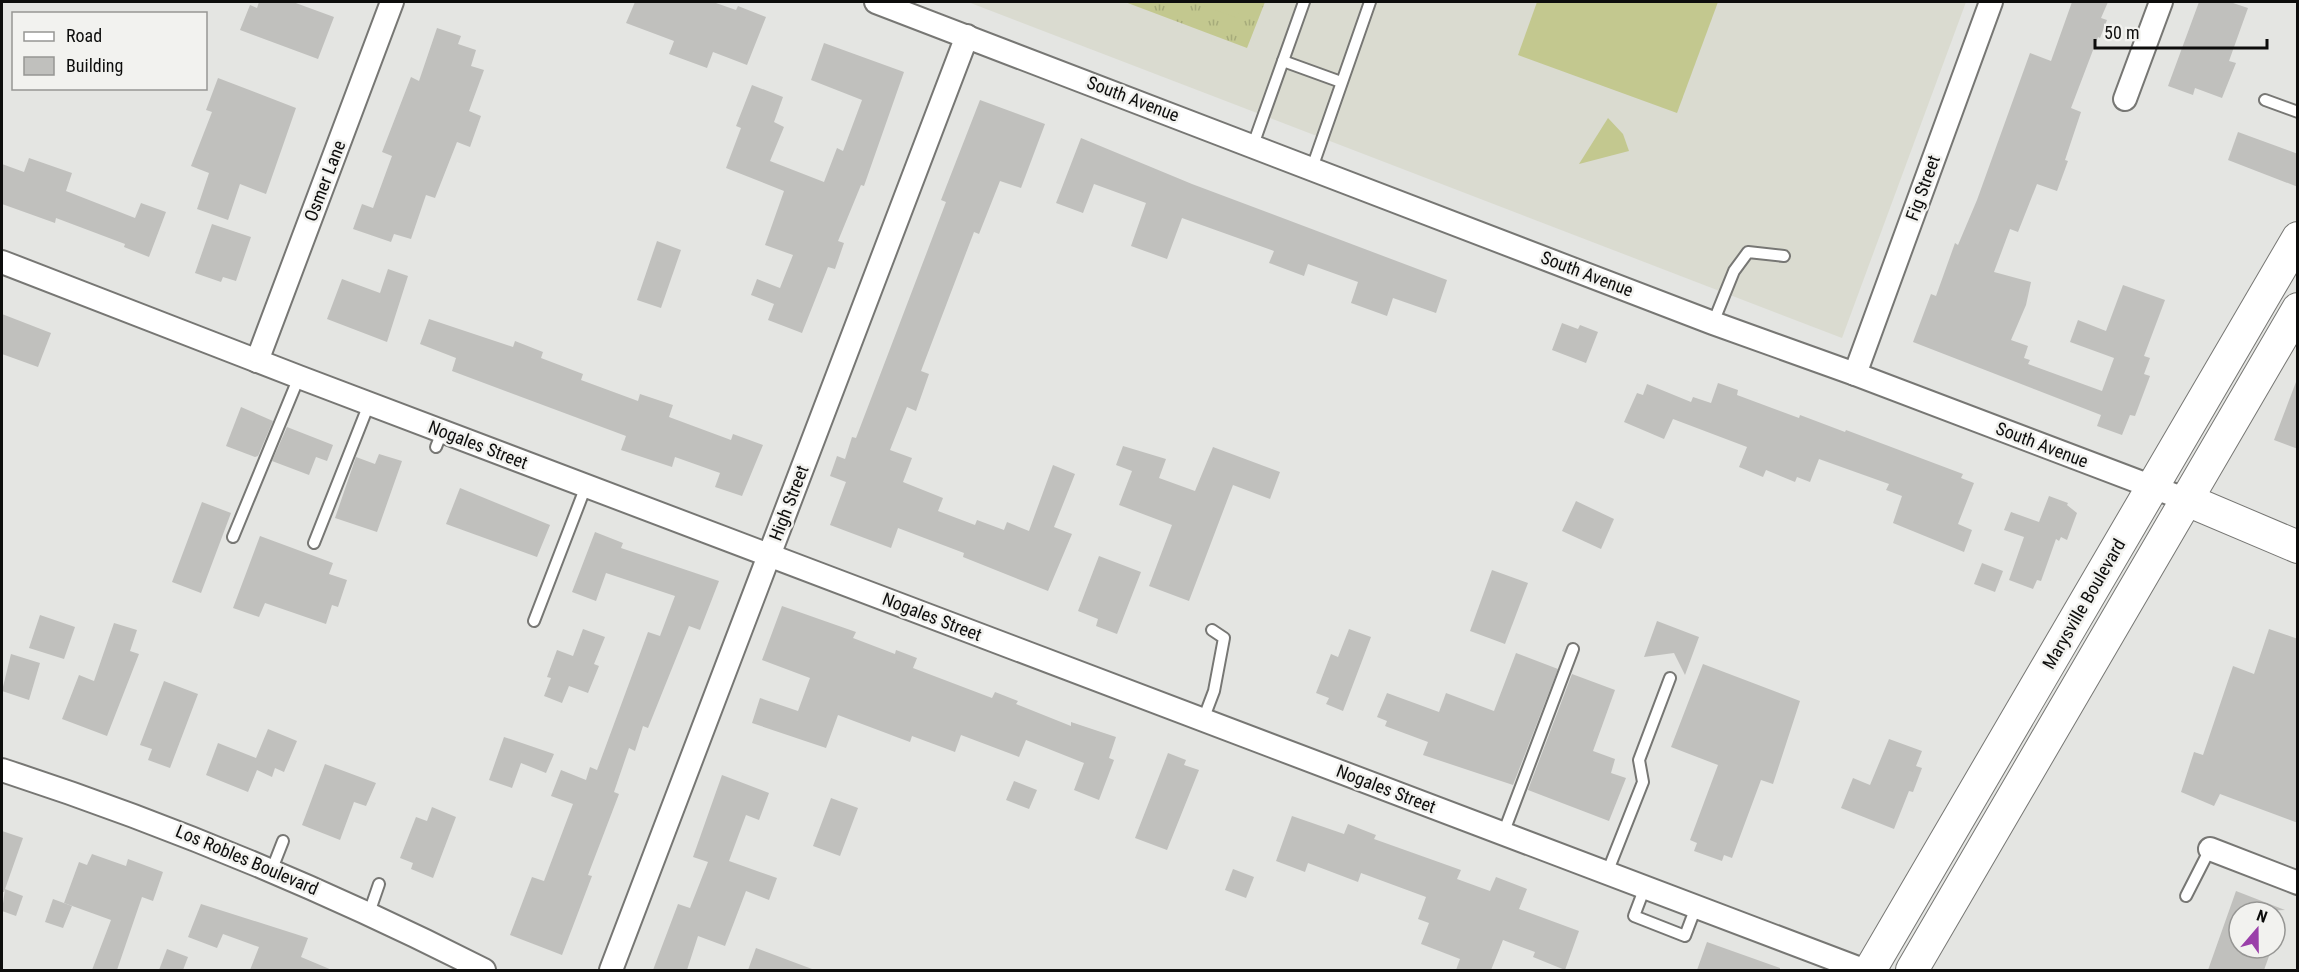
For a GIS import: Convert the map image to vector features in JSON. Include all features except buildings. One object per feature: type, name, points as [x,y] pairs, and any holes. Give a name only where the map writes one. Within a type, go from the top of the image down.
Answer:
[{"type":"main road","name":"Marysville Boulevard","points":[[1870,970],[2298,238]]},
{"type":"main road","name":"Marysville Boulevard","points":[[1912,970],[2298,309]]},
{"type":"main road","name":"South Avenue","points":[[2187,500],[2298,547]]},
{"type":"main road","points":[[1955,825],[1981,811],[2023,759],[2040,753],[2033,736],[2039,715],[2062,666],[2059,648]]},
{"type":"street","name":"Osmer Lane","points":[[257,361],[392,2]]},
{"type":"street","name":"South Avenue","points":[[876,2],[1713,323],[1855,374],[2187,500]]},
{"type":"street","name":"Fig Street","points":[[1855,374],[1991,2]]},
{"type":"street","points":[[2125,99],[2161,2]]},
{"type":"street","name":"High Street","points":[[611,970],[967,36]]},
{"type":"street","name":"Nogales Street","points":[[2,262],[369,404],[439,439],[586,486],[1863,970]]},
{"type":"street","name":"Los Robles Boulevard","points":[[2,770],[100,802],[272,869],[369,913],[484,970]]},
{"type":"street","points":[[2210,849],[2298,883]]},
{"type":"lane","points":[[1253,145],[1304,2]]},
{"type":"lane","points":[[1312,168],[1370,2]]},
{"type":"lane","points":[[1283,61],[1341,82]]},
{"type":"lane","points":[[2265,100],[2298,112]]},
{"type":"lane","points":[[1713,323],[1734,271],[1748,252],[1784,256]]},
{"type":"lane","points":[[233,537],[298,377]]},
{"type":"lane","points":[[314,543],[369,404]]},
{"type":"lane","points":[[534,621],[586,486]]},
{"type":"lane","points":[[1203,720],[1214,692],[1224,638],[1212,630]]},
{"type":"lane","points":[[1503,834],[1573,649]]},
{"type":"lane","points":[[1607,873],[1643,782],[1639,760],[1670,678]]},
{"type":"lane","points":[[272,869],[283,841]]},
{"type":"lane","points":[[2186,896],[2210,849]]},
{"type":"lane","points":[[369,913],[380,884]]},
{"type":"lane","points":[[1645,887],[1634,916],[1685,936],[1696,907]]},
{"type":"shaded area","points":[[968,2],[1966,2],[1842,338]]},
{"type":"green space","points":[[1125,2],[1265,2],[1247,48]]},
{"type":"green space","points":[[1203,2],[1243,2],[1237,18],[1202,5]]},
{"type":"green space","points":[[1537,2],[1718,2],[1677,113],[1518,55]]},
{"type":"green space","points":[[1608,118],[1623,134],[1629,151],[1579,164]]}]
